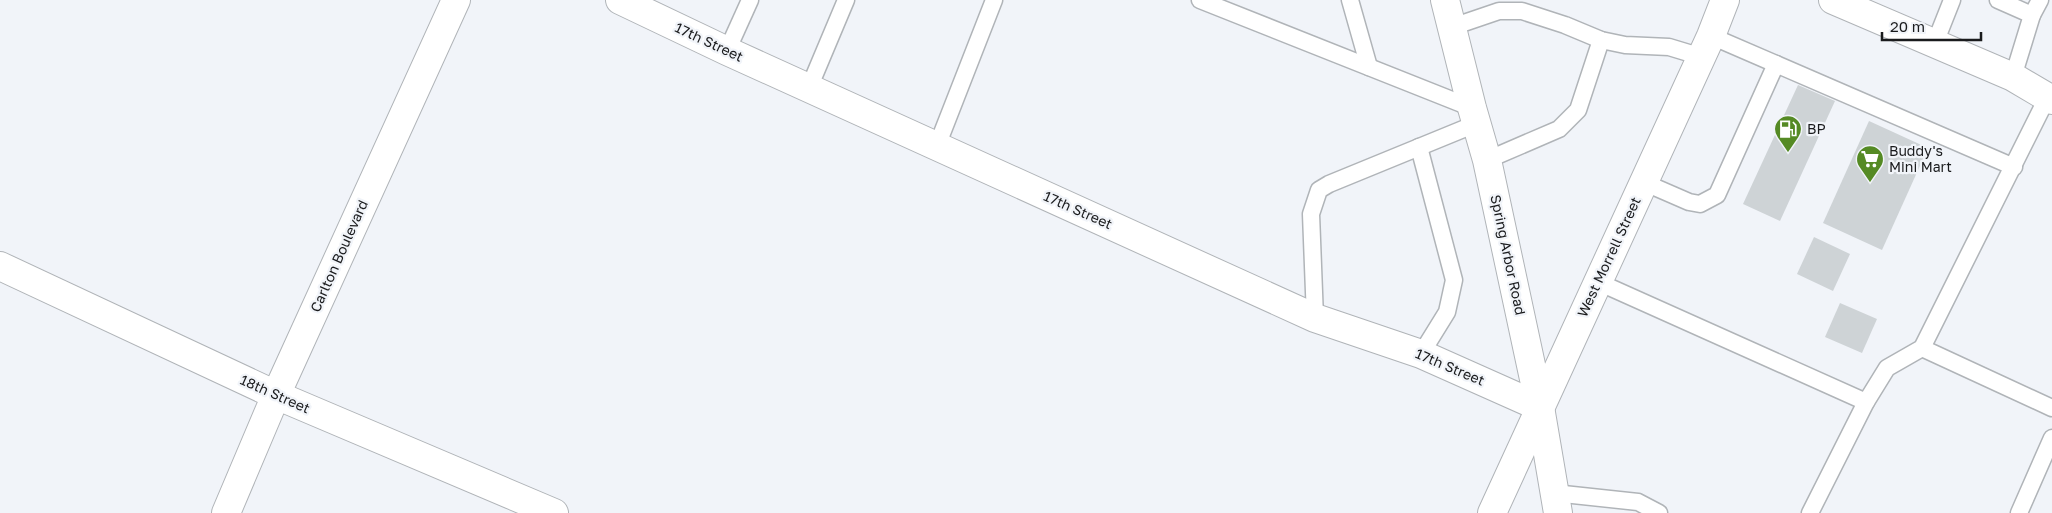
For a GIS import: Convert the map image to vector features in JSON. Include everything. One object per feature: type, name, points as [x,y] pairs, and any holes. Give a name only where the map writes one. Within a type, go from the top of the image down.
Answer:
[{"type":"street","name":"Carlton Boulevard","points":[[226,513],[276,396],[456,0]]},
{"type":"street","name":"17th Street","points":[[620,0],[727,51],[1315,318],[1421,354],[1540,407]]},
{"type":"street","name":"Spring Arbor Road","points":[[1445,0],[1488,160],[1540,407],[1556,503]]},
{"type":"street","name":"West Morrell Street","points":[[1492,513],[1643,182],[1707,47],[1725,0]]},
{"type":"street","points":[[1833,0],[2012,76],[2049,99]]},
{"type":"street","name":"18th Street","points":[[0,266],[276,396],[554,513]]},
{"type":"lane","points":[[727,51],[750,0]]},
{"type":"lane","points":[[809,88],[846,0]]},
{"type":"lane","points":[[937,146],[994,0]]},
{"type":"lane","points":[[1200,0],[1369,67],[1475,116]]},
{"type":"lane","points":[[1350,0],[1369,67]]},
{"type":"lane","points":[[1935,44],[1952,0]]},
{"type":"lane","points":[[1998,0],[2032,16]]},
{"type":"lane","points":[[2012,76],[2032,16],[2040,0]]},
{"type":"lane","points":[[1452,27],[1499,11],[1522,12],[1565,25],[1601,40],[1624,45],[1707,47],[1776,64],[2014,167]]},
{"type":"lane","points":[[1488,160],[1559,129],[1578,110],[1601,40]]},
{"type":"lane","points":[[1643,182],[1689,202],[1700,204],[1717,195],[1776,64]]},
{"type":"lane","points":[[1810,513],[1866,402],[1887,368],[1922,348],[2049,99]]},
{"type":"lane","points":[[1315,318],[1311,214],[1318,190],[1419,147],[1475,116]]},
{"type":"lane","points":[[1419,147],[1454,280],[1447,312],[1421,354]]},
{"type":"lane","points":[[1598,282],[1866,402]]},
{"type":"lane","points":[[1922,348],[2052,408]]},
{"type":"lane","points":[[2019,513],[2052,438]]},
{"type":"lane","points":[[1556,503],[1638,502],[1657,513]]},
{"type":"building","points":[[1798,85],[1835,101],[1780,221],[1743,204]]},
{"type":"building","points":[[1869,121],[1928,148],[1882,250],[1823,223]]},
{"type":"building","points":[[1814,237],[1850,254],[1833,291],[1797,274]]},
{"type":"building","points":[[1840,303],[1877,319],[1862,353],[1825,337]]},
{"type":"place","name":"BP","points":[[1788,153]]},
{"type":"place","name":"Buddy's Mini Mart","points":[[1870,183]]}]
